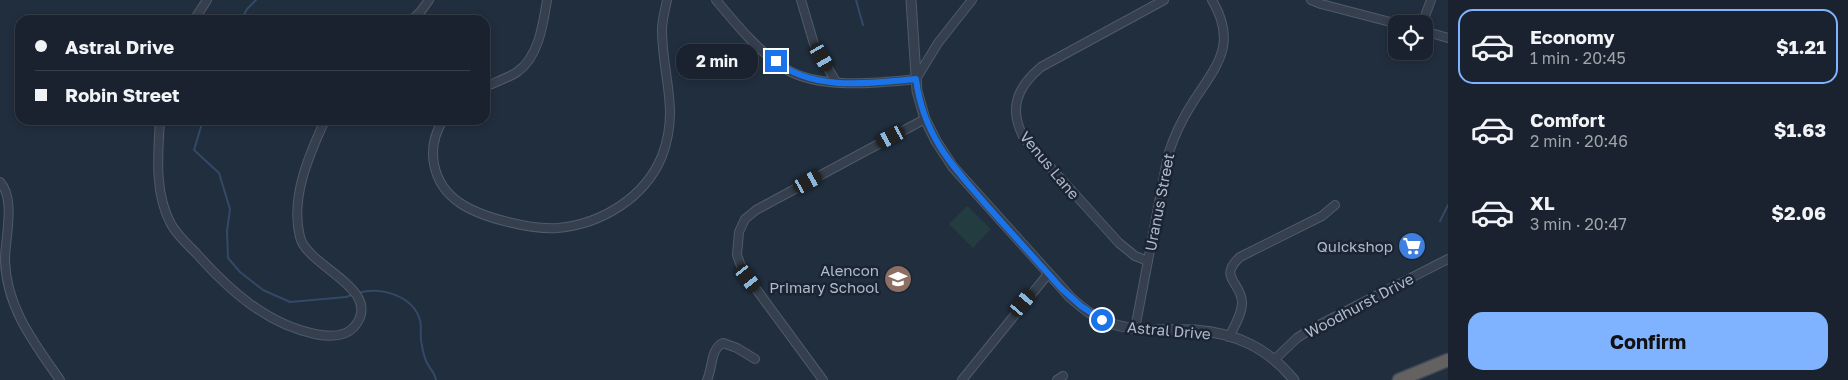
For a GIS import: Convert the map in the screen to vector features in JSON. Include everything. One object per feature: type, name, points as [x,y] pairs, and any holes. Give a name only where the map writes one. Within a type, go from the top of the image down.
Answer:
[{"type":"highway","points":[[1399,380],[1448,360]]},
{"type":"street","points":[[197,15],[207,0]]},
{"type":"street","points":[[417,15],[429,0]]},
{"type":"street","points":[[490,85],[517,72],[525,65],[538,40],[547,0]]},
{"type":"street","points":[[441,125],[434,141],[432,157],[441,184],[460,203],[506,222],[530,226],[556,228],[575,226],[600,218],[637,193],[650,178],[661,158],[668,138],[671,112],[662,30],[667,0]]},
{"type":"street","points":[[716,0],[753,41],[784,68],[799,75],[852,83],[916,79],[938,43],[972,0]]},
{"type":"street","points":[[801,0],[814,44],[836,82]]},
{"type":"street","name":"Astral Drive","points":[[911,0],[916,79],[924,119],[953,167],[1070,297],[1092,315],[1113,324],[1135,329],[1196,330],[1229,337],[1265,351],[1294,380]]},
{"type":"street","name":"Venus Lane","points":[[1148,261],[1135,256],[1119,243],[1024,138],[1017,121],[1017,100],[1024,83],[1041,67],[1164,0]]},
{"type":"street","name":"Uranus Street","points":[[1135,329],[1162,177],[1173,138],[1183,118],[1222,55],[1223,25],[1212,0]]},
{"type":"street","points":[[1311,0],[1388,21]]},
{"type":"street","points":[[1425,15],[1431,0]]},
{"type":"street","points":[[1433,34],[1448,38]]},
{"type":"street","points":[[824,380],[748,278],[737,255],[739,232],[745,219],[756,210],[924,119]]},
{"type":"street","points":[[160,125],[158,179],[167,214],[181,237],[226,286],[258,310],[280,323],[327,337],[339,336],[349,332],[359,316],[360,302],[349,285],[311,256],[302,244],[299,232],[298,202],[300,188],[323,125]]},
{"type":"street","points":[[0,182],[7,193],[8,203],[5,274],[10,294],[16,312],[24,327],[60,380]]},
{"type":"street","points":[[1229,337],[1242,304],[1242,298],[1230,274],[1234,263],[1240,257],[1322,216],[1334,206]]},
{"type":"street","name":"Woodhurst Drive","points":[[1275,359],[1297,338],[1311,329],[1448,259]]},
{"type":"street","points":[[962,380],[1048,274]]},
{"type":"street","points":[[708,380],[714,353],[718,346],[723,343],[737,348],[755,359]]},
{"type":"green space","points":[[967,206],[991,229],[973,248],[949,224]]},
{"type":"waterway","points":[[244,15],[256,0]]},
{"type":"waterway","points":[[856,0],[863,25]]},
{"type":"waterway","points":[[202,125],[194,150],[219,173],[230,209],[227,231],[228,258],[240,272],[263,290],[290,302],[346,297],[354,294]]},
{"type":"waterway","points":[[1440,221],[1448,205]]},
{"type":"waterway","points":[[358,293],[367,291],[386,292],[403,299],[411,305],[420,320],[424,355],[436,380]]},
{"type":"place","name":"Quickshop","points":[[1412,246]]},
{"type":"place","name":"Alencon Primary School","points":[[898,279]]},
{"type":"route","points":[[776,61],[784,68],[799,75],[836,82],[852,83],[916,79],[917,92],[924,119],[942,152],[953,167],[1062,289],[1092,315],[1102,320]]}]
